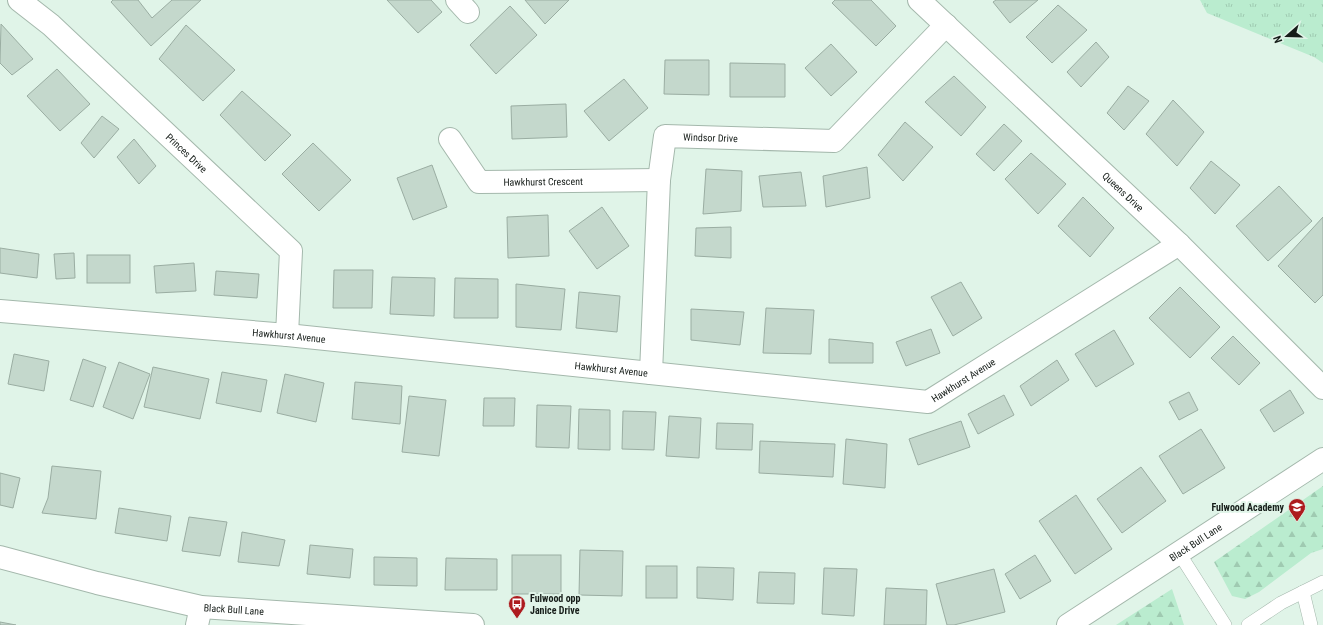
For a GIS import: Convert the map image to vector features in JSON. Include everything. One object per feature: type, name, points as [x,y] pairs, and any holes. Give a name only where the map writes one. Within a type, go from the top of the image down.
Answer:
[{"type":"street","name":"Princes Drive","points":[[19,0],[51,25],[291,251],[287,335]]},
{"type":"street","name":"Queens Drive","points":[[919,0],[1179,244],[1323,388]]},
{"type":"street","name":"Windsor Drive","points":[[651,374],[659,180],[665,136],[834,141],[946,25]]},
{"type":"street","name":"Hawkhurst Crescent","points":[[450,139],[480,182],[659,180]]},
{"type":"street","name":"Hawkhurst Avenue","points":[[0,311],[287,335],[928,402],[1179,244]]},
{"type":"street","name":"Black Bull Lane","points":[[1068,625],[1323,460]]},
{"type":"street","name":"Black Bull Lane","points":[[0,558],[97,583],[199,616],[473,625]]},
{"type":"lane","points":[[1179,553],[1225,625]]},
{"type":"lane","points":[[1248,625],[1281,603],[1323,582]]},
{"type":"lane","points":[[1303,592],[1311,625]]},
{"type":"green space","points":[[1200,0],[1323,0],[1323,63],[1314,57],[1207,13]]},
{"type":"green space","points":[[1323,486],[1323,549],[1311,553],[1259,592],[1245,599],[1232,596],[1214,562]]},
{"type":"green space","points":[[1172,589],[1184,625],[1116,625]]},
{"type":"building","points":[[113,0],[138,0],[152,18],[172,0],[201,0],[151,46],[111,2]]},
{"type":"building","points":[[387,0],[431,0],[442,12],[418,33]]},
{"type":"building","points":[[525,0],[569,0],[545,24]]},
{"type":"building","points":[[835,0],[871,0],[896,26],[876,46],[832,3]]},
{"type":"building","points":[[996,0],[1038,0],[1010,23],[993,2]]},
{"type":"building","points":[[1058,5],[1087,30],[1052,63],[1026,37]]},
{"type":"building","points":[[510,6],[537,35],[496,74],[470,45]]},
{"type":"building","points":[[1,24],[33,59],[12,75],[0,63]]},
{"type":"building","points":[[186,25],[235,70],[203,101],[159,59]]},
{"type":"building","points":[[1096,42],[1109,57],[1081,87],[1067,72]]},
{"type":"building","points":[[831,44],[857,72],[831,96],[805,68]]},
{"type":"building","points":[[665,60],[709,60],[709,95],[664,94]]},
{"type":"building","points":[[730,63],[785,64],[785,97],[730,97]]},
{"type":"building","points":[[57,69],[90,104],[60,131],[27,96]]},
{"type":"building","points":[[954,76],[986,107],[961,136],[925,102]]},
{"type":"building","points":[[624,79],[648,108],[609,141],[584,111]]},
{"type":"building","points":[[1128,86],[1149,101],[1124,130],[1107,113]]},
{"type":"building","points":[[242,91],[291,135],[265,161],[220,115]]},
{"type":"building","points":[[1173,100],[1204,132],[1177,166],[1146,134]]},
{"type":"building","points":[[566,104],[567,137],[512,139],[511,106]]},
{"type":"building","points":[[102,116],[119,129],[94,158],[81,143]]},
{"type":"building","points":[[905,122],[933,147],[903,181],[878,155]]},
{"type":"building","points":[[1004,124],[1022,141],[994,171],[976,154]]},
{"type":"building","points":[[134,139],[156,166],[139,184],[117,157]]},
{"type":"building","points":[[313,143],[351,180],[319,211],[282,174]]},
{"type":"building","points":[[1031,153],[1066,184],[1038,214],[1005,179]]},
{"type":"building","points":[[1211,161],[1240,185],[1215,214],[1190,188]]},
{"type":"building","points":[[432,165],[447,207],[413,220],[397,178]]},
{"type":"building","points":[[867,167],[870,198],[826,207],[823,176]]},
{"type":"building","points":[[706,169],[742,171],[741,211],[703,214]]},
{"type":"building","points":[[801,172],[806,206],[763,207],[759,176]]},
{"type":"building","points":[[1279,186],[1312,221],[1268,261],[1236,226]]},
{"type":"building","points":[[1083,197],[1114,228],[1090,257],[1058,226]]},
{"type":"building","points":[[602,207],[629,246],[597,269],[569,231]]},
{"type":"building","points":[[548,215],[549,256],[508,258],[507,217]]},
{"type":"building","points":[[1323,217],[1323,295],[1315,303],[1278,266]]},
{"type":"building","points":[[731,227],[731,258],[695,256],[696,228]]},
{"type":"building","points":[[0,248],[39,254],[37,278],[0,273]]},
{"type":"building","points":[[74,253],[75,278],[56,279],[54,254]]},
{"type":"building","points":[[87,255],[130,255],[130,283],[87,283]]},
{"type":"building","points":[[194,263],[196,291],[156,293],[154,266]]},
{"type":"building","points":[[334,270],[373,270],[372,308],[333,308]]},
{"type":"building","points":[[216,271],[259,274],[257,298],[214,295]]},
{"type":"building","points":[[392,277],[435,278],[434,316],[390,314]]},
{"type":"building","points":[[455,278],[498,279],[498,318],[454,318]]},
{"type":"building","points":[[961,282],[982,318],[953,336],[931,297]]},
{"type":"building","points":[[516,284],[565,289],[561,330],[516,327]]},
{"type":"building","points":[[1180,287],[1220,327],[1190,358],[1149,318]]},
{"type":"building","points":[[579,292],[620,296],[617,332],[576,328]]},
{"type":"building","points":[[766,308],[814,310],[811,354],[763,353]]},
{"type":"building","points":[[691,309],[744,312],[740,345],[691,340]]},
{"type":"building","points":[[931,329],[940,353],[906,366],[896,342]]},
{"type":"building","points":[[1114,330],[1134,364],[1096,387],[1075,354]]},
{"type":"building","points":[[1233,336],[1260,363],[1239,385],[1211,358]]},
{"type":"building","points":[[829,339],[873,343],[873,363],[829,363]]},
{"type":"building","points":[[14,354],[49,361],[44,391],[8,384]]},
{"type":"building","points":[[83,359],[106,367],[93,407],[70,400]]},
{"type":"building","points":[[1057,360],[1069,380],[1031,406],[1020,386]]},
{"type":"building","points":[[119,362],[150,374],[133,419],[103,407]]},
{"type":"building","points":[[153,367],[209,379],[200,419],[144,407]]},
{"type":"building","points":[[222,372],[267,380],[261,412],[216,403]]},
{"type":"building","points":[[285,374],[324,383],[316,422],[277,413]]},
{"type":"building","points":[[355,382],[402,386],[400,424],[352,419]]},
{"type":"building","points":[[1290,390],[1304,413],[1274,432],[1260,410]]},
{"type":"building","points":[[1189,392],[1198,410],[1179,420],[1169,402]]},
{"type":"building","points":[[1004,395],[1014,415],[978,434],[968,414]]},
{"type":"building","points":[[409,396],[446,400],[439,456],[402,452]]},
{"type":"building","points":[[484,398],[515,398],[514,426],[483,426]]},
{"type":"building","points":[[537,405],[571,406],[569,448],[536,447]]},
{"type":"building","points":[[579,409],[610,410],[610,450],[578,449]]},
{"type":"building","points":[[623,411],[656,412],[654,450],[622,449]]},
{"type":"building","points":[[669,416],[701,418],[699,458],[666,456]]},
{"type":"building","points":[[961,421],[970,447],[918,465],[909,439]]},
{"type":"building","points":[[717,423],[753,424],[752,450],[716,449]]},
{"type":"building","points":[[1201,429],[1225,468],[1183,494],[1159,456]]},
{"type":"building","points":[[846,439],[887,444],[885,488],[843,484]]},
{"type":"building","points":[[760,441],[835,444],[833,477],[759,473]]},
{"type":"building","points":[[52,466],[101,471],[96,519],[42,513],[48,498]]},
{"type":"building","points":[[1141,467],[1166,501],[1122,533],[1097,499]]},
{"type":"building","points":[[0,473],[20,478],[13,508],[0,505]]},
{"type":"building","points":[[1076,495],[1112,549],[1075,574],[1039,521]]},
{"type":"building","points":[[119,508],[171,516],[167,541],[115,533]]},
{"type":"building","points":[[189,517],[227,522],[220,556],[182,551]]},
{"type":"building","points":[[242,532],[285,540],[279,566],[238,562]]},
{"type":"building","points":[[310,545],[353,549],[350,578],[307,574]]},
{"type":"building","points":[[580,550],[623,551],[622,596],[579,595]]},
{"type":"building","points":[[512,555],[561,555],[561,594],[512,594]]},
{"type":"building","points":[[1035,555],[1051,581],[1020,599],[1005,574]]},
{"type":"building","points":[[374,557],[417,558],[417,586],[374,585]]},
{"type":"building","points":[[446,558],[497,559],[497,590],[445,590]]},
{"type":"building","points":[[646,566],[677,566],[677,598],[646,598]]},
{"type":"building","points":[[697,567],[734,568],[733,600],[697,598]]},
{"type":"building","points":[[824,568],[857,569],[854,616],[822,614]]},
{"type":"building","points":[[994,569],[1005,612],[954,625],[947,625],[936,584]]},
{"type":"building","points":[[759,572],[795,573],[794,604],[757,603]]},
{"type":"building","points":[[886,588],[927,590],[926,625],[884,625]]},
{"type":"building","points":[[0,622],[16,625],[0,625]]},
{"type":"place","name":"Fulwood Academy","points":[[1297,522]]},
{"type":"place","name":"Fulwood opp Janice Drive","points":[[517,619]]}]
